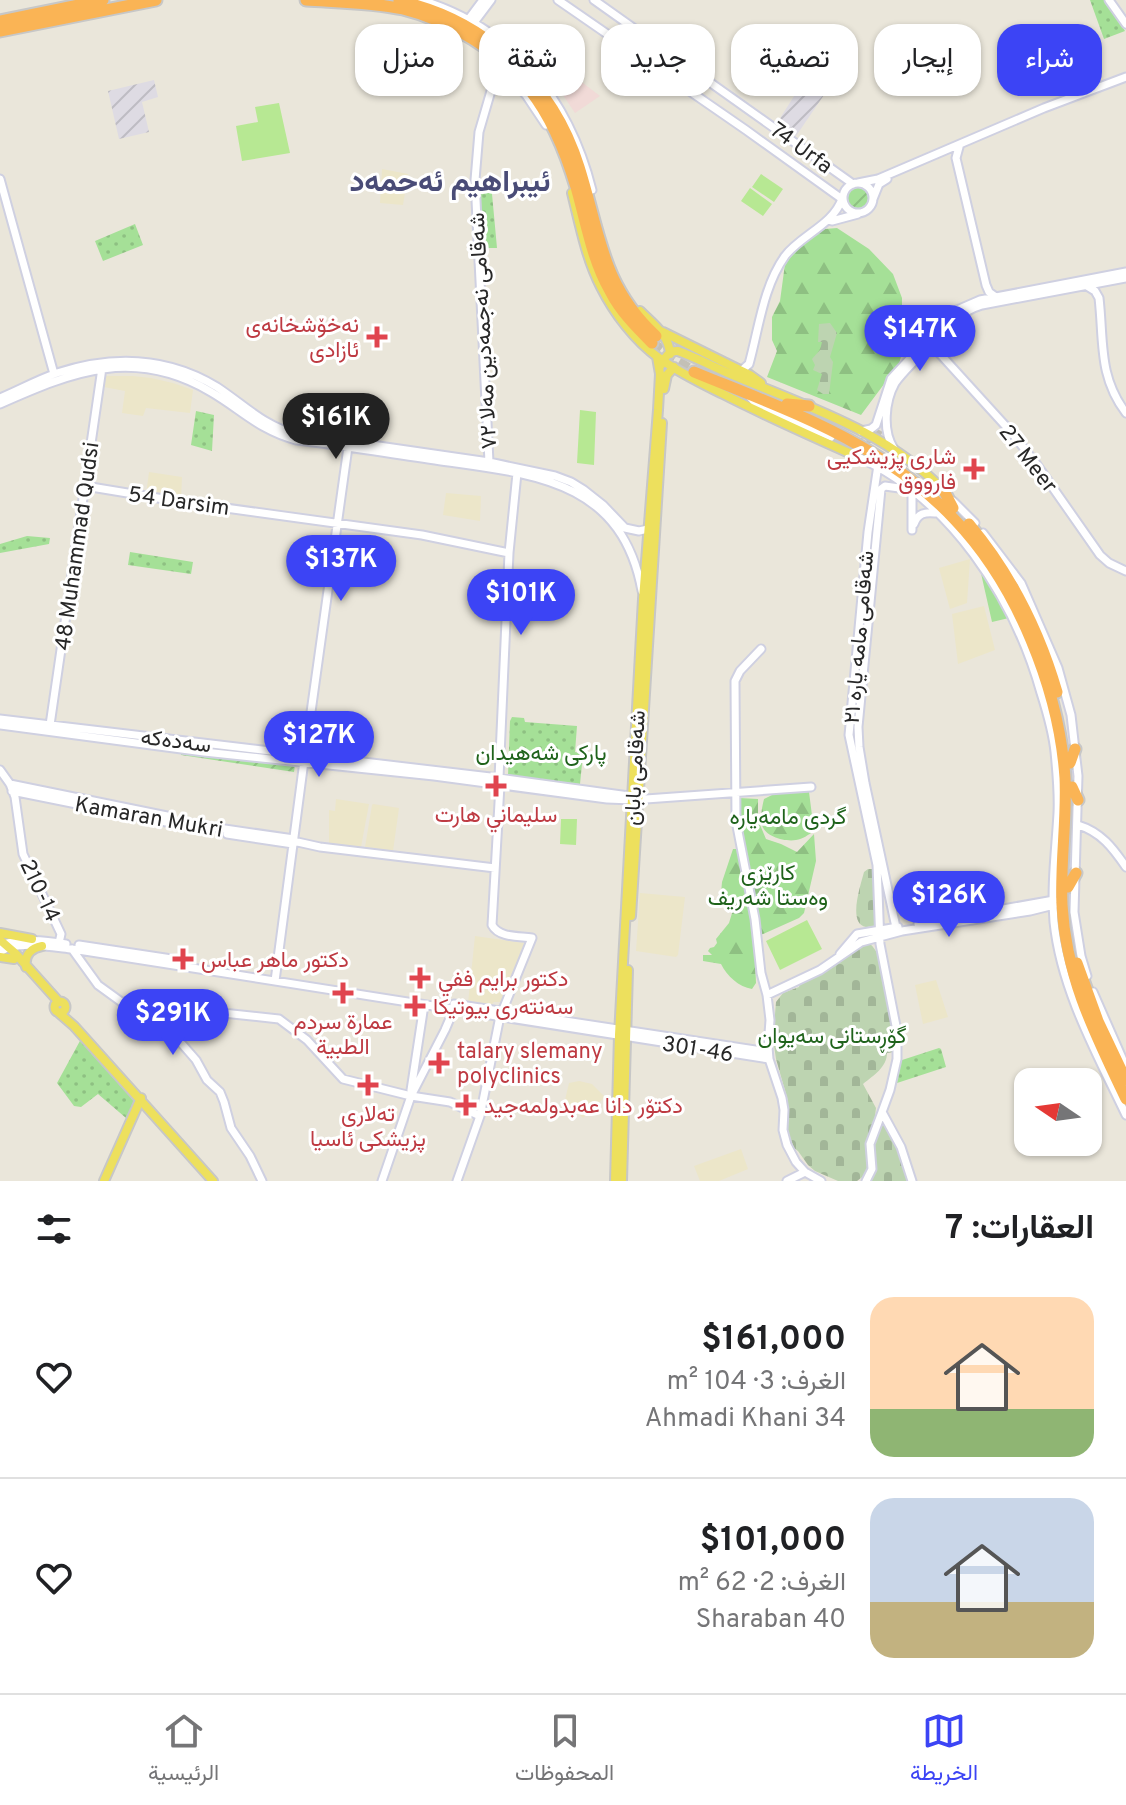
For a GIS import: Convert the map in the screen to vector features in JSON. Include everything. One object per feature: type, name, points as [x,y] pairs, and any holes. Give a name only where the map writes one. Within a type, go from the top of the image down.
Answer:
[{"type":"highway","points":[[0,19],[103,0]]},
{"type":"highway","points":[[0,31],[156,0]]},
{"type":"highway","points":[[306,0],[403,9],[450,26],[479,47]]},
{"type":"highway","points":[[395,0],[428,8],[479,34]]},
{"type":"highway","points":[[534,96],[578,178],[612,279],[654,340]]},
{"type":"highway","points":[[543,96],[567,137]]},
{"type":"highway","points":[[562,112],[604,279],[618,305],[638,330],[654,340]]},
{"type":"highway","points":[[572,193],[578,178]]},
{"type":"highway","points":[[578,178],[592,190]]},
{"type":"highway","points":[[1002,577],[956,521],[916,484],[838,435],[748,381],[696,368],[787,404],[871,444],[921,479],[953,508],[982,541],[1002,577],[1046,668],[1062,710],[1067,763],[1078,800]]},
{"type":"highway","points":[[787,404],[809,406]]},
{"type":"highway","points":[[856,456],[880,462]]},
{"type":"highway","points":[[944,491],[953,508]]},
{"type":"highway","points":[[1002,577],[1004,560]]},
{"type":"highway","points":[[986,571],[1002,577]]},
{"type":"highway","points":[[1057,780],[1075,749]]},
{"type":"highway","points":[[1067,763],[1062,895],[1064,927],[1075,966],[1125,1096],[1126,1107]]},
{"type":"highway","points":[[1072,787],[1068,887],[1072,953]]},
{"type":"highway","points":[[1068,887],[1076,873]]},
{"type":"highway","points":[[1111,1059],[1112,1036]]},
{"type":"highway","points":[[1094,1050],[1111,1059],[1126,1080]]},
{"type":"main road","points":[[592,190],[607,253],[626,299]]},
{"type":"main road","points":[[572,193],[591,265],[609,303],[623,321],[654,340],[748,381]]},
{"type":"main road","points":[[654,340],[668,341],[669,372],[662,376]]},
{"type":"main road","points":[[654,340],[668,364],[732,399],[856,456]]},
{"type":"main road","points":[[670,353],[678,351],[688,355],[861,431],[895,450],[944,491]]},
{"type":"main road","points":[[668,364],[675,364],[679,355],[688,355]]},
{"type":"main road","name":"شەقامی بابان","points":[[615,1181],[644,663],[643,599],[662,376],[668,364]]},
{"type":"main road","points":[[644,663],[655,478]]},
{"type":"main road","points":[[0,933],[32,939]]},
{"type":"main road","points":[[27,968],[29,952],[42,946]]},
{"type":"main road","points":[[2,947],[135,1090],[141,1101],[213,1181]]},
{"type":"main road","points":[[2,947],[27,968],[59,1008]]},
{"type":"main road","points":[[622,1033],[622,1181]]},
{"type":"main road","points":[[104,1181],[141,1101]]},
{"type":"main road","points":[[131,1118],[140,1109],[150,1111]]},
{"type":"street","points":[[20,15],[81,0]]},
{"type":"street","points":[[421,0],[451,11],[479,28]]},
{"type":"street","points":[[471,22],[483,0]]},
{"type":"street","points":[[471,22],[491,0]]},
{"type":"street","points":[[558,0],[757,137],[842,199],[848,211],[858,214]]},
{"type":"street","name":"74 Urfa","points":[[594,0],[856,183]]},
{"type":"street","points":[[1109,0],[1126,24]]},
{"type":"street","points":[[748,381],[769,295],[783,264],[797,247],[828,223],[867,210],[882,181],[1045,110],[1126,79]]},
{"type":"street","points":[[757,405],[748,381],[749,364],[769,287],[778,267],[794,246],[835,213],[845,190],[856,183],[878,179],[1000,126],[1126,79]]},
{"type":"street","name":"شەقامی نەجمەدین مەلا ٧٢","points":[[488,96],[479,132],[475,180],[489,462]]},
{"type":"street","points":[[526,96],[560,154],[572,193]]},
{"type":"street","points":[[551,96],[562,112],[585,163],[592,190]]},
{"type":"street","points":[[959,147],[956,158],[986,285],[996,297]]},
{"type":"street","points":[[945,154],[952,155],[955,161],[984,285],[980,300]]},
{"type":"street","points":[[0,179],[54,374]]},
{"type":"street","points":[[856,183],[869,188],[873,199]]},
{"type":"street","points":[[882,422],[893,382],[926,344],[968,311],[1041,291],[1126,275]]},
{"type":"street","points":[[895,450],[882,422],[888,386],[901,367],[951,315],[980,300],[1111,282],[1126,275]]},
{"type":"street","points":[[1100,307],[1111,282]]},
{"type":"street","points":[[1085,286],[1097,293],[1106,376],[1126,413]]},
{"type":"street","points":[[861,431],[882,422],[896,382],[950,324]]},
{"type":"street","name":"27 Meer","points":[[931,344],[1012,433],[1100,555],[1126,571]]},
{"type":"street","points":[[0,401],[94,363],[139,361],[164,366],[210,383],[273,433],[296,440],[514,472],[552,481],[601,507],[625,528],[648,529]]},
{"type":"street","points":[[16,394],[54,374],[102,368],[140,368],[179,377],[207,390],[260,423],[282,431],[489,462],[514,472]]},
{"type":"street","name":"48 Muhammad Qudsi","points":[[50,725],[102,368]]},
{"type":"street","points":[[732,399],[757,405],[831,437]]},
{"type":"street","points":[[276,979],[348,447]]},
{"type":"street","points":[[880,462],[959,536],[998,589],[1029,653],[1051,727],[1057,780],[1058,812],[1053,871],[1055,923],[1068,984],[1094,1050],[1126,1115]]},
{"type":"street","name":"شەقامی مامە یارە ٢١","points":[[866,1181],[872,1169],[870,1144],[890,1090],[898,1046],[894,1008],[880,944],[877,865],[849,735],[868,532],[880,462]]},
{"type":"street","points":[[457,1181],[480,1116],[501,1014],[532,938],[499,933],[493,928],[514,472]]},
{"type":"street","name":"54 Darsim","points":[[85,486],[422,535],[509,553]]},
{"type":"street","name":"شەقامی مامە یارە ٢١","points":[[896,930],[865,783],[858,732],[881,489],[884,486],[909,490]]},
{"type":"street","points":[[909,490],[912,530],[920,515],[926,512],[937,514]]},
{"type":"street","points":[[944,491],[976,524],[1021,583],[1058,668],[1071,715],[1078,776],[1074,912],[1081,956],[1089,984],[1126,1067]]},
{"type":"street","points":[[601,507],[629,549],[643,599]]},
{"type":"street","points":[[761,649],[740,671],[735,681],[736,821],[767,995],[769,1056],[782,1098],[783,1130],[796,1162],[805,1172],[821,1181]]},
{"type":"street","name":"سەدەکە","points":[[0,719],[138,739]]},
{"type":"street","name":"سەدەکە","points":[[0,725],[636,799],[811,787]]},
{"type":"street","points":[[0,770],[11,788]]},
{"type":"street","name":"Kamaran Mukri","points":[[11,788],[227,832],[320,847],[495,868]]},
{"type":"street","name":"210-14","points":[[11,788],[23,854],[60,932],[59,943]]},
{"type":"street","points":[[1078,825],[1101,837],[1126,867]]},
{"type":"street","points":[[767,995],[820,970],[880,933],[1054,903]]},
{"type":"street","points":[[2,947],[32,939],[424,1005],[501,1014]]},
{"type":"street","points":[[2,947],[72,949],[501,1014]]},
{"type":"street","points":[[72,949],[100,987],[172,1035],[187,1050],[207,1080],[220,1092],[231,1128],[262,1181]]},
{"type":"street","points":[[411,1096],[424,1005]]},
{"type":"street","points":[[382,1181],[411,1096],[454,1009]]},
{"type":"street","points":[[172,1035],[223,1013],[275,1019],[285,1022],[307,1040],[343,1079],[450,1102],[480,1116]]},
{"type":"street","name":"301-46","points":[[501,1014],[769,1056]]},
{"type":"street","points":[[882,1112],[901,1147],[912,1181]]},
{"type":"street","points":[[787,1181],[805,1172]]},
{"type":"shaded area","points":[[154,80],[158,97],[142,102],[149,132],[119,139],[108,91]]},
{"type":"shaded area","points":[[585,85],[600,96],[575,113],[564,96],[585,96]]},
{"type":"shaded area","points":[[794,96],[823,96],[796,136],[777,123]]},
{"type":"shaded area","points":[[382,169],[408,174],[403,205],[380,203]]},
{"type":"shaded area","points":[[106,376],[151,378],[193,390],[190,413],[146,408],[143,416],[122,413],[125,391],[104,387]]},
{"type":"shaded area","points":[[149,472],[182,477],[181,500],[146,495]]},
{"type":"shaded area","points":[[446,493],[481,496],[480,521],[443,515]]},
{"type":"shaded area","points":[[970,559],[967,603],[950,609],[939,568]]},
{"type":"shaded area","points":[[984,606],[995,650],[958,664],[952,614]]},
{"type":"shaded area","points":[[336,799],[369,804],[361,847],[329,843],[329,810],[335,811]]},
{"type":"shaded area","points":[[373,804],[399,808],[393,851],[365,847]]},
{"type":"shaded area","points":[[640,893],[685,897],[676,957],[636,951]]},
{"type":"shaded area","points":[[475,936],[524,943],[504,1002],[494,1002],[490,1006],[468,1003]]},
{"type":"shaded area","points":[[936,980],[948,1017],[923,1024],[915,985]]},
{"type":"shaded area","points":[[579,1081],[592,1084],[605,1097],[583,1118],[565,1100],[569,1083]]},
{"type":"shaded area","points":[[741,1149],[748,1169],[719,1181],[700,1181],[694,1166]]},
{"type":"green space","points":[[1090,0],[1105,0],[1125,31],[1104,39],[1102,24],[1099,24]]},
{"type":"green space","points":[[279,103],[290,153],[242,161],[236,126],[258,122],[255,107]]},
{"type":"green space","points":[[761,174],[783,189],[774,202],[752,187]]},
{"type":"green space","points":[[479,182],[491,183],[497,248],[482,248]]},
{"type":"green space","points":[[858,186],[866,190],[870,198],[866,206],[858,210],[850,206],[846,198],[850,190]]},
{"type":"green space","points":[[750,188],[772,204],[763,216],[741,201]]},
{"type":"green space","points":[[135,224],[143,245],[103,261],[95,241]]},
{"type":"green space","points":[[837,228],[869,249],[893,274],[902,298],[902,318],[908,330],[899,364],[861,415],[767,377],[777,351],[772,340],[772,317],[780,301],[785,264],[816,232]]},
{"type":"green space","points":[[830,323],[837,333],[830,357],[833,362],[829,394],[823,394],[817,390],[822,374],[813,370],[815,365],[812,359],[822,342],[818,342],[819,324]]},
{"type":"green space","points":[[580,410],[596,412],[594,465],[577,463]]},
{"type":"green space","points":[[196,411],[214,415],[212,451],[191,445]]},
{"type":"green space","points":[[27,536],[50,538],[49,544],[0,553],[0,544]]},
{"type":"green space","points":[[130,552],[193,562],[191,574],[128,565]]},
{"type":"green space","points":[[980,569],[1009,618],[992,622]]},
{"type":"green space","name":"پارکی شەهیدان","points":[[512,717],[524,718],[525,722],[577,726],[575,752],[583,754],[580,784],[508,776]]},
{"type":"green space","points":[[181,751],[295,765],[294,772],[181,755]]},
{"type":"green space","name":"گردی مامەیارە","points":[[809,792],[814,831],[801,839],[792,840],[767,833],[761,819],[764,799],[774,794]]},
{"type":"green space","name":"کارێزی وەستا شەریف","points":[[739,798],[758,799],[758,820],[766,839],[797,852],[814,834],[816,861],[804,913],[754,938],[756,983],[752,989],[734,980],[721,964],[703,961],[703,955],[712,955],[708,951],[717,943],[716,939],[729,923],[733,910],[731,906],[723,904],[721,893],[733,849],[737,849]]},
{"type":"green space","points":[[561,819],[577,819],[576,845],[560,844]]},
{"type":"green space","points":[[873,869],[879,925],[866,927],[860,924],[856,911],[864,872]]},
{"type":"green space","points":[[807,920],[822,949],[780,970],[766,941]]},
{"type":"green space","name":"گۆڕستانی سەیوان","points":[[870,944],[876,952],[886,978],[892,1011],[894,1052],[887,1053],[882,1067],[863,1084],[876,1108],[865,1175],[857,1181],[838,1181],[808,1165],[794,1148],[788,1131],[788,1101],[773,1039],[776,1002],[783,993],[831,968],[852,948]]},
{"type":"green space","points":[[81,1039],[135,1100],[126,1118],[98,1094],[81,1107],[74,1106],[57,1083]]},
{"type":"green space","points":[[939,1048],[946,1067],[897,1083],[899,1061]]},
{"type":"green space","points":[[886,1122],[899,1144],[909,1181],[871,1181],[875,1173],[872,1144],[879,1124]]},
{"type":"tunnel","points":[[652,343],[694,372]]},
{"type":"tunnel","points":[[856,442],[876,436],[883,418]]},
{"type":"place","name":"نەخۆشخانەی ئازادی","points":[[377,337]]},
{"type":"place","name":"شاری پزیشکیی فارووق","points":[[974,469]]},
{"type":"place","name":"سليماني هارت","points":[[496,786]]},
{"type":"place","name":"دكتور ماهر عباس","points":[[183,959]]},
{"type":"place","name":"دكتور برايم ففي","points":[[420,978]]},
{"type":"place","name":"عمارة سردم الطبية","points":[[343,993]]},
{"type":"place","name":"سەنتەری بیوتیکا","points":[[415,1006]]},
{"type":"place","name":"talary slemany polyclinics","points":[[439,1063]]},
{"type":"place","name":"تەلاری پزیشکی ئاسیا","points":[[368,1085]]},
{"type":"place","name":"دکتۆر دانا عەبدولمەجید","points":[[466,1105]]},
{"type":"district","name":"ئیبراهیم ئەحمەد","points":[[450,181]]}]
